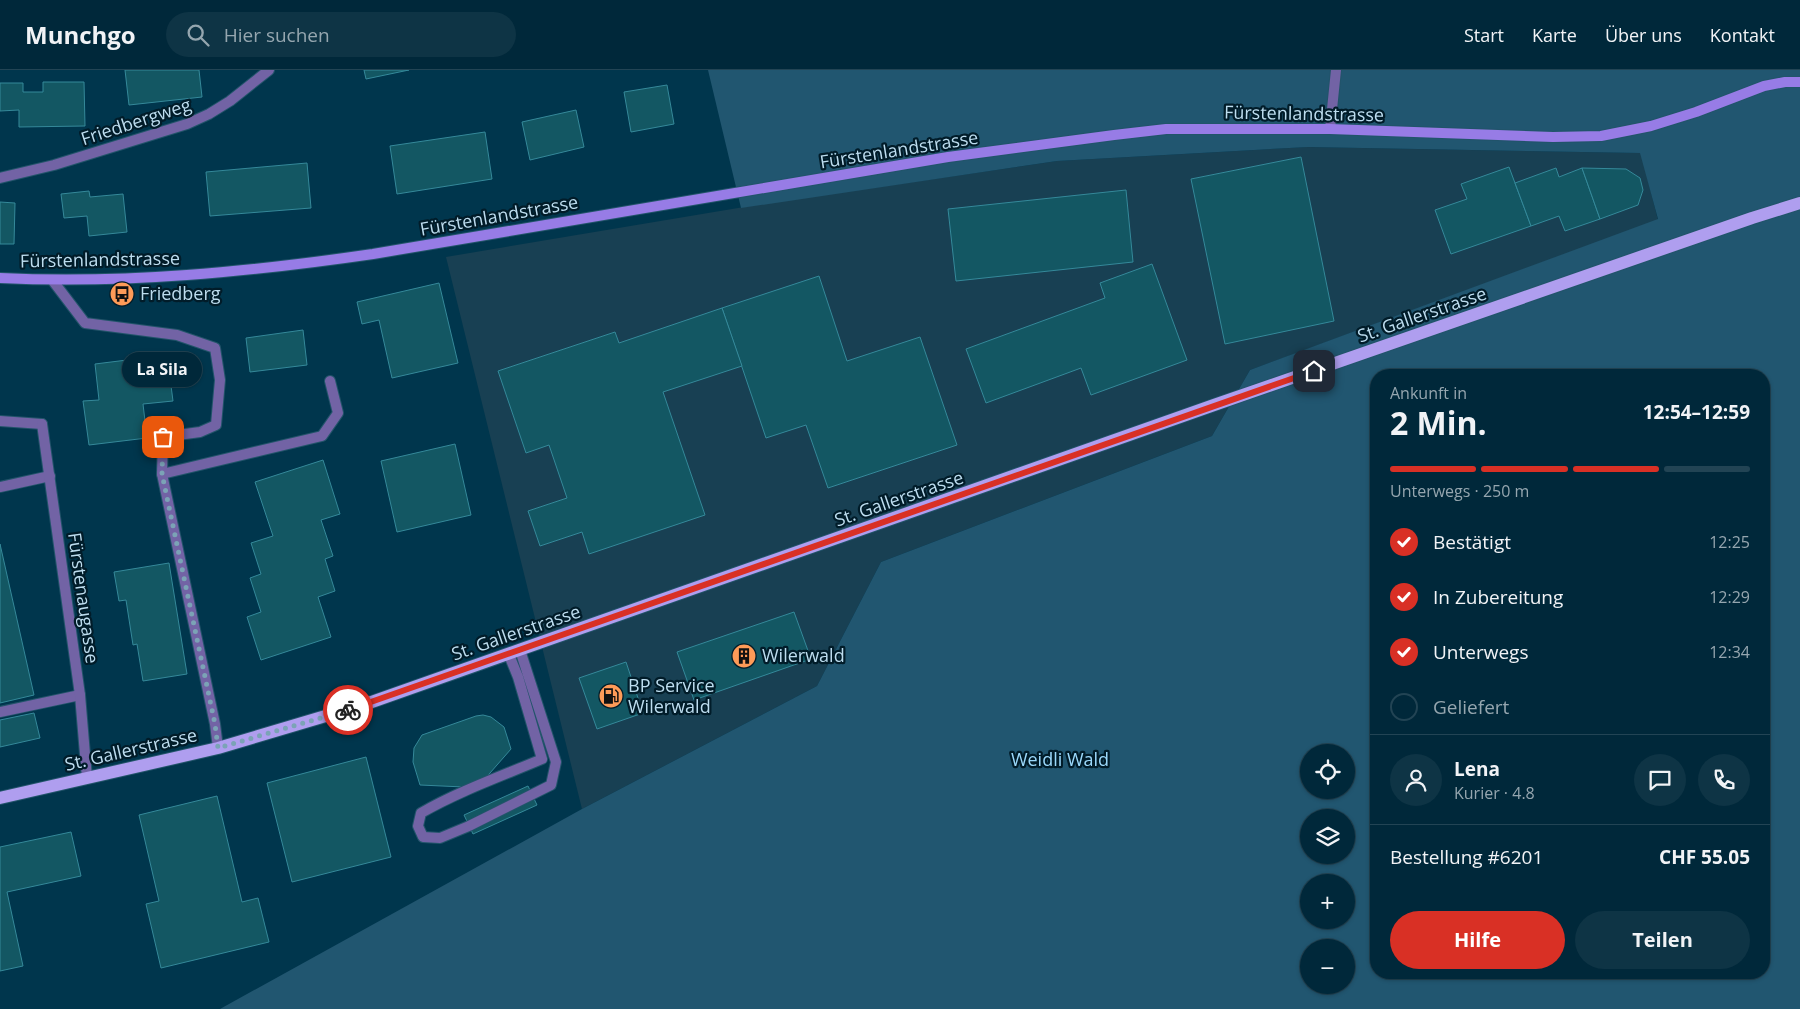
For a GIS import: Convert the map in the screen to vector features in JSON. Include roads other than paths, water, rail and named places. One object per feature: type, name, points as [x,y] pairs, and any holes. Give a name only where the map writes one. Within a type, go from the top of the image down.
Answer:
[{"type":"main road","name":"St. Gallerstrasse","points":[[0,798],[218,748],[366,704],[1214,405],[1752,218],[1800,204]]},
{"type":"street","name":"Friedbergweg","points":[[0,178],[54,165],[187,124],[230,101],[269,70]]},
{"type":"street","points":[[1330,129],[1336,70]]},
{"type":"street","name":"Fürstenlandstrasse","points":[[0,278],[53,281],[146,278],[298,265],[948,157],[1114,134],[1166,130],[1330,129],[1554,137],[1600,136],[1651,126],[1696,112],[1764,86],[1785,82],[1800,82]]},
{"type":"street","points":[[53,281],[85,323],[177,335],[216,348],[220,380],[216,425],[200,432],[163,437],[162,474],[215,724],[218,748]]},
{"type":"street","points":[[162,474],[322,436],[338,413],[330,381]]},
{"type":"street","name":"Fürstenaugasse","points":[[0,422],[42,424],[80,695],[88,778]]},
{"type":"street","points":[[0,487],[50,476]]},
{"type":"street","points":[[514,652],[556,762],[551,786],[440,838],[424,837],[418,826],[421,813],[448,798],[542,759],[518,677],[514,652]]},
{"type":"street","points":[[0,712],[80,695]]},
{"type":"place","name":"Friedberg","points":[[122,294]]},
{"type":"place","name":"La Sila","points":[[163,437]]},
{"type":"place","name":"Wilerwald","points":[[744,656]]},
{"type":"place","name":"BP Service Wilerwald","points":[[611,696]]},
{"type":"park label","name":"Weidli Wald","points":[[1060,760]]}]
